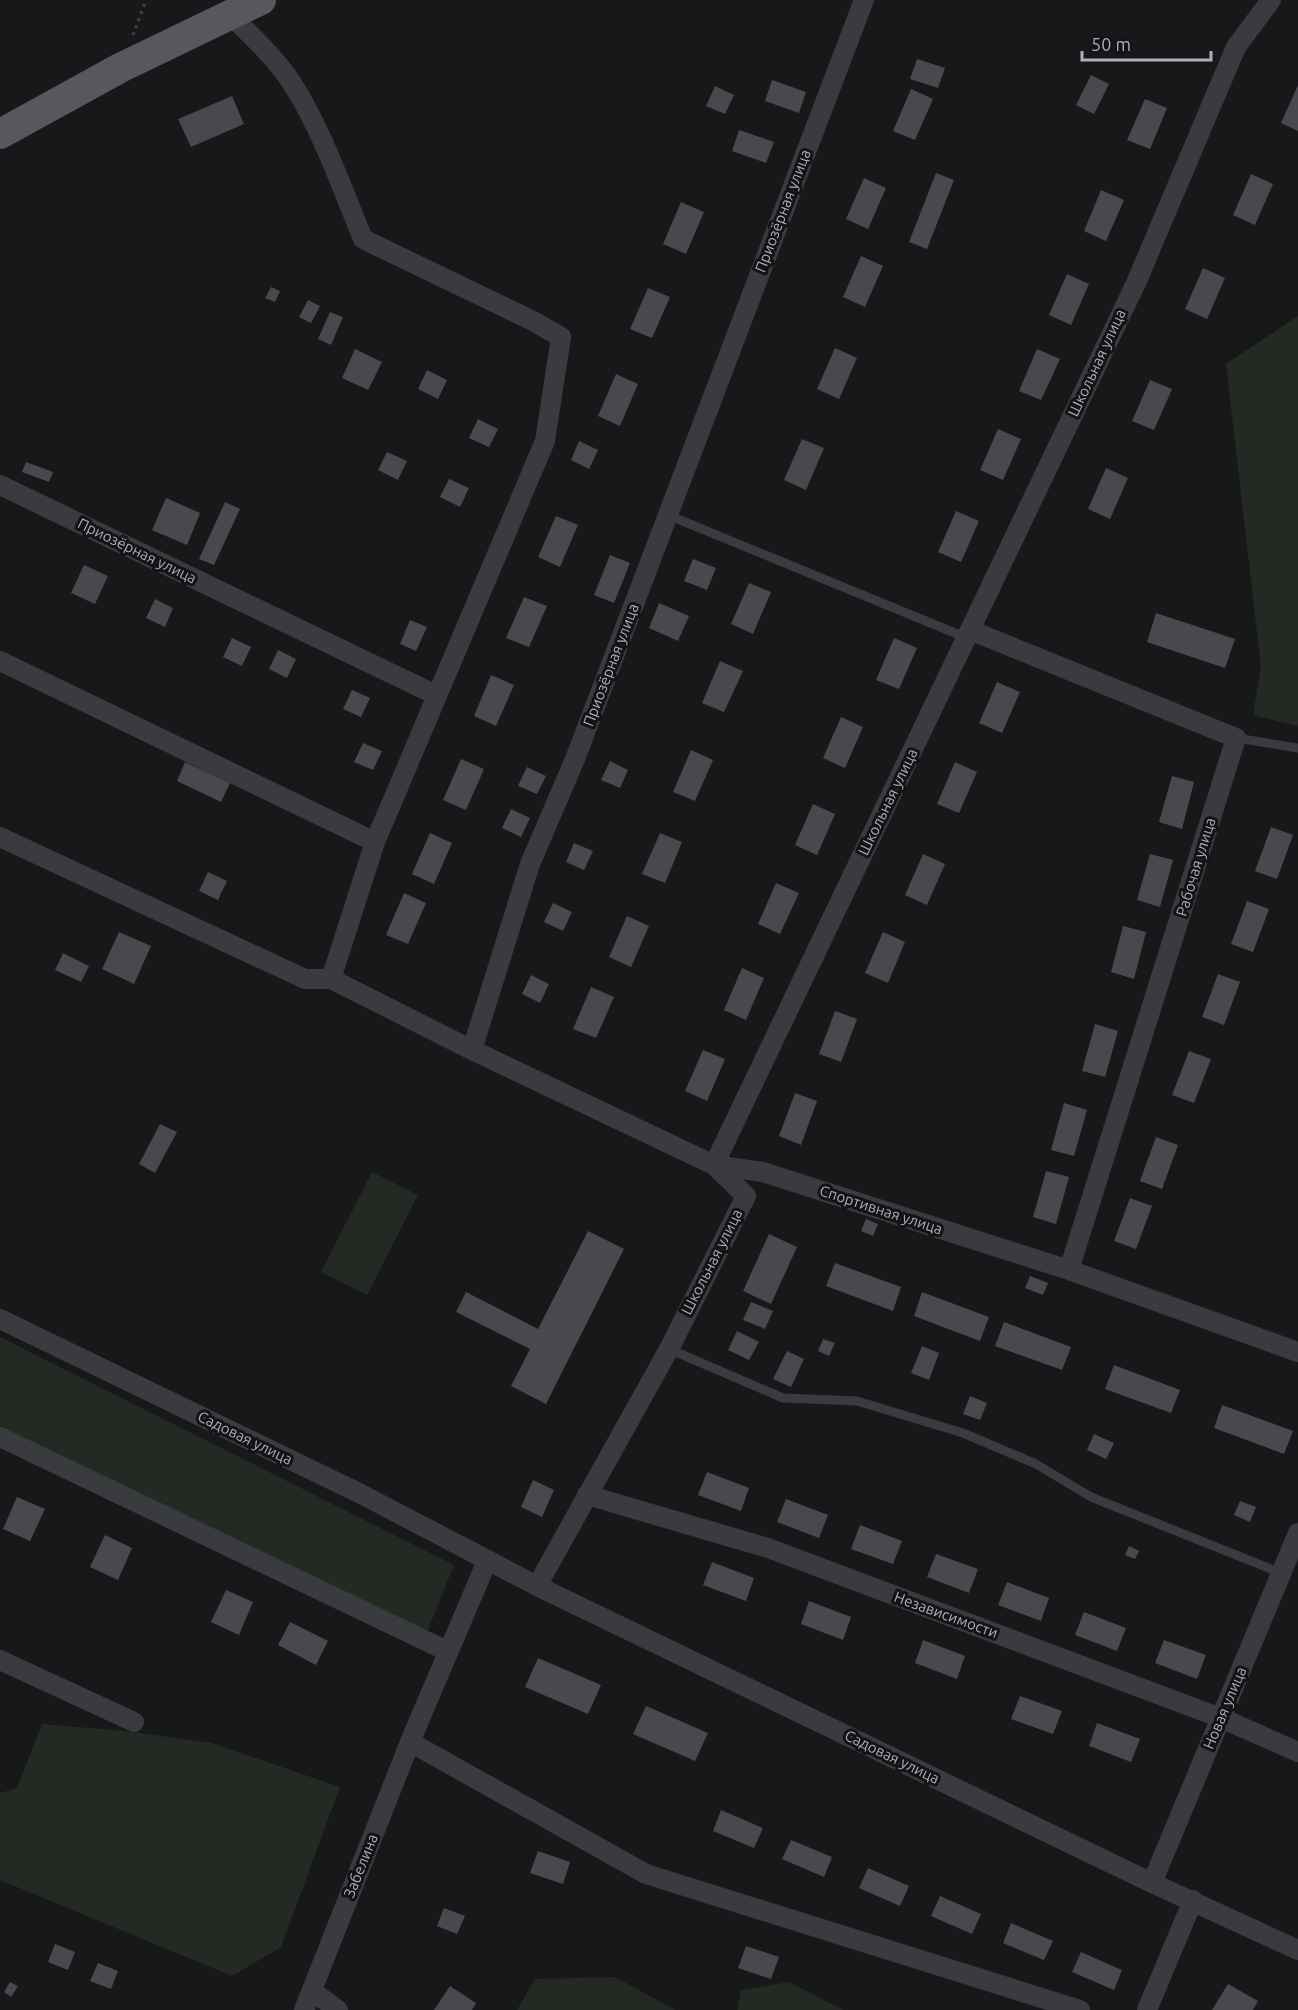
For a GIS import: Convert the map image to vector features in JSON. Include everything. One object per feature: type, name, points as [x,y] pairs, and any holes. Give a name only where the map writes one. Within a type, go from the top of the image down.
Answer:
[{"type":"main road","points":[[0,134],[120,68],[261,0]]},
{"type":"street","name":"Приозёрная улица","points":[[472,1050],[530,864],[575,759],[864,0]]},
{"type":"street","name":"Школьная улица","points":[[537,1586],[669,1350],[746,1196],[714,1165],[1136,283],[1236,47],[1271,0]]},
{"type":"street","points":[[230,15],[262,46],[288,78],[325,147],[363,239],[535,322],[561,337],[545,441],[375,842],[331,978]]},
{"type":"street","name":"Приозёрная улица","points":[[0,485],[436,695]]},
{"type":"street","points":[[968,634],[1236,738]]},
{"type":"street","points":[[0,661],[375,842]]},
{"type":"street","name":"Рабочая улица","points":[[1069,1270],[1236,738]]},
{"type":"street","points":[[0,837],[305,979],[331,978],[472,1050]]},
{"type":"street","name":"Спортивная улица","points":[[472,1050],[714,1165],[764,1172],[1069,1270],[1298,1352]]},
{"type":"street","name":"Садовая улица","points":[[0,1319],[361,1494],[537,1586],[1152,1883],[1298,1950]]},
{"type":"street","points":[[0,1437],[447,1651]]},
{"type":"street","name":"Независимости","points":[[587,1495],[768,1548],[1221,1718],[1298,1752]]},
{"type":"street","name":"Новая улица","points":[[1152,1883],[1298,1533]]},
{"type":"street","points":[[487,1561],[410,1742],[646,1874],[1080,2010]]},
{"type":"street","points":[[0,1660],[134,1722]]},
{"type":"street","name":"Забелина","points":[[304,2010],[410,1742]]},
{"type":"street","points":[[1147,2010],[1193,1900]]},
{"type":"street","points":[[312,1991],[338,2010]]},
{"type":"lane","points":[[668,515],[968,634]]},
{"type":"lane","points":[[1236,738],[1298,748]]},
{"type":"lane","points":[[669,1350],[783,1398],[857,1401],[963,1433],[1036,1464],[1091,1497],[1281,1572]]},
{"type":"shaded area","points":[[1298,316],[1298,726],[1253,715],[1261,667],[1226,364]]},
{"type":"shaded area","points":[[372,1172],[418,1195],[367,1295],[321,1272]]},
{"type":"shaded area","points":[[0,1337],[454,1565],[427,1632],[0,1426]]},
{"type":"shaded area","points":[[42,1724],[125,1731],[212,1743],[340,1787],[281,1947],[232,1976],[0,1880],[0,1793],[17,1788]]},
{"type":"shaded area","points":[[615,1977],[675,2010],[517,2010],[535,1979]]},
{"type":"shaded area","points":[[789,1982],[843,2010],[737,2010],[741,1990]]},
{"type":"building","points":[[917,59],[945,68],[938,88],[910,79]]},
{"type":"building","points":[[1091,75],[1109,84],[1094,114],[1076,105]]},
{"type":"building","points":[[772,80],[806,92],[799,113],[765,101]]},
{"type":"building","points":[[1298,85],[1298,131],[1281,123]]},
{"type":"building","points":[[715,86],[734,95],[725,114],[706,106]]},
{"type":"building","points":[[911,89],[933,99],[915,140],[893,131]]},
{"type":"building","points":[[232,96],[244,124],[191,147],[178,119]]},
{"type":"building","points":[[1145,99],[1167,108],[1150,149],[1127,140]]},
{"type":"building","points":[[739,130],[774,142],[766,163],[732,151]]},
{"type":"building","points":[[936,173],[954,180],[927,249],[909,242]]},
{"type":"building","points":[[1251,174],[1273,184],[1255,225],[1233,215]]},
{"type":"building","points":[[864,178],[886,188],[868,229],[846,219]]},
{"type":"building","points":[[1101,190],[1124,200],[1106,241],[1084,231]]},
{"type":"building","points":[[681,202],[704,212],[686,254],[663,244]]},
{"type":"building","points":[[861,256],[883,266],[865,307],[843,297]]},
{"type":"building","points":[[1203,268],[1225,278],[1207,319],[1185,309]]},
{"type":"building","points":[[1067,274],[1089,284],[1071,325],[1049,315]]},
{"type":"building","points":[[271,287],[280,291],[275,302],[265,298]]},
{"type":"building","points":[[648,288],[670,297],[652,338],[630,329]]},
{"type":"building","points":[[308,300],[320,306],[311,323],[299,317]]},
{"type":"building","points":[[330,312],[343,317],[331,345],[318,339]]},
{"type":"building","points":[[835,348],[857,358],[839,399],[817,389]]},
{"type":"building","points":[[355,349],[382,362],[368,390],[342,378]]},
{"type":"building","points":[[1037,349],[1060,359],[1041,400],[1019,391]]},
{"type":"building","points":[[427,370],[447,380],[438,399],[418,389]]},
{"type":"building","points":[[616,374],[638,384],[620,426],[598,416]]},
{"type":"building","points":[[1150,380],[1172,389],[1154,430],[1132,421]]},
{"type":"building","points":[[478,419],[498,429],[489,447],[469,438]]},
{"type":"building","points":[[998,429],[1021,439],[1003,480],[980,470]]},
{"type":"building","points":[[802,439],[824,448],[806,490],[784,480]]},
{"type":"building","points":[[579,441],[598,450],[589,469],[571,460]]},
{"type":"building","points":[[387,452],[407,461],[398,480],[378,470]]},
{"type":"building","points":[[26,462],[53,472],[49,482],[22,472]]},
{"type":"building","points":[[1106,468],[1128,478],[1110,519],[1088,509]]},
{"type":"building","points":[[449,479],[469,488],[460,507],[440,497]]},
{"type":"building","points":[[166,498],[200,513],[187,545],[152,530]]},
{"type":"building","points":[[225,502],[240,509],[214,565],[199,559]]},
{"type":"building","points":[[956,511],[979,521],[961,562],[938,552]]},
{"type":"building","points":[[556,516],[578,525],[560,567],[538,557]]},
{"type":"building","points":[[610,555],[630,563],[614,603],[594,595]]},
{"type":"building","points":[[693,559],[716,568],[707,590],[684,581]]},
{"type":"building","points":[[84,565],[108,576],[95,604],[71,593]]},
{"type":"building","points":[[749,583],[771,592],[753,634],[731,624]]},
{"type":"building","points":[[524,597],[547,606],[529,647],[506,638]]},
{"type":"building","points":[[155,599],[173,608],[165,627],[146,618]]},
{"type":"building","points":[[659,603],[689,616],[678,641],[649,628]]},
{"type":"building","points":[[1156,613],[1235,639],[1225,668],[1147,642]]},
{"type":"building","points":[[410,620],[427,627],[416,651],[400,644]]},
{"type":"building","points":[[232,638],[251,647],[242,666],[223,657]]},
{"type":"building","points":[[894,638],[917,648],[899,689],[876,680]]},
{"type":"building","points":[[278,650],[296,659],[287,678],[269,669]]},
{"type":"building","points":[[720,661],[743,671],[724,712],[702,703]]},
{"type":"building","points":[[491,675],[514,685],[496,726],[474,716]]},
{"type":"building","points":[[997,682],[1020,692],[1002,733],[979,723]]},
{"type":"building","points":[[352,690],[370,698],[361,717],[343,709]]},
{"type":"building","points":[[841,717],[863,727],[845,768],[823,758]]},
{"type":"building","points":[[363,743],[382,751],[373,770],[354,762]]},
{"type":"building","points":[[691,750],[713,760],[695,801],[673,792]]},
{"type":"building","points":[[461,759],[484,769],[466,810],[443,800]]},
{"type":"building","points":[[610,761],[628,770],[620,788],[601,780]]},
{"type":"building","points":[[185,762],[230,783],[221,802],[177,781]]},
{"type":"building","points":[[955,762],[977,772],[959,813],[937,804]]},
{"type":"building","points":[[527,767],[546,776],[537,794],[518,786]]},
{"type":"building","points":[[1172,776],[1194,782],[1182,829],[1159,822]]},
{"type":"building","points":[[813,804],[835,814],[817,855],[795,845]]},
{"type":"building","points":[[511,809],[530,818],[521,837],[502,828]]},
{"type":"building","points":[[1271,827],[1293,835],[1277,879],[1255,871]]},
{"type":"building","points":[[430,833],[452,843],[434,884],[412,874]]},
{"type":"building","points":[[660,833],[682,842],[665,883],[642,874]]},
{"type":"building","points":[[574,843],[593,851],[584,870],[566,862]]},
{"type":"building","points":[[923,854],[945,864],[927,905],[905,895]]},
{"type":"building","points":[[1150,854],[1173,860],[1160,907],[1137,900]]},
{"type":"building","points":[[208,872],[227,881],[218,900],[199,891]]},
{"type":"building","points":[[776,883],[799,893],[780,934],[758,924]]},
{"type":"building","points":[[404,893],[426,903],[408,944],[386,935]]},
{"type":"building","points":[[1247,901],[1269,909],[1253,952],[1231,944]]},
{"type":"building","points":[[553,903],[572,912],[563,931],[544,922]]},
{"type":"building","points":[[627,916],[649,926],[631,967],[609,957]]},
{"type":"building","points":[[1123,926],[1146,932],[1134,979],[1111,972]]},
{"type":"building","points":[[119,932],[151,946],[134,984],[102,969]]},
{"type":"building","points":[[883,932],[905,942],[888,983],[865,973]]},
{"type":"building","points":[[63,953],[89,966],[81,982],[55,970]]},
{"type":"building","points":[[742,968],[764,978],[746,1020],[724,1010]]},
{"type":"building","points":[[1218,974],[1240,982],[1224,1025],[1202,1017]]},
{"type":"building","points":[[531,975],[549,984],[540,1003],[522,994]]},
{"type":"building","points":[[591,987],[614,997],[596,1038],[573,1029]]},
{"type":"building","points":[[835,1011],[857,1019],[841,1062],[819,1054]]},
{"type":"building","points":[[1095,1024],[1118,1031],[1105,1077],[1082,1071]]},
{"type":"building","points":[[703,1050],[725,1059],[707,1101],[685,1091]]},
{"type":"building","points":[[1189,1051],[1211,1059],[1194,1103],[1172,1095]]},
{"type":"building","points":[[795,1093],[817,1101],[801,1145],[779,1136]]},
{"type":"building","points":[[1064,1103],[1087,1110],[1074,1156],[1051,1150]]},
{"type":"building","points":[[160,1124],[177,1132],[155,1173],[139,1164]]},
{"type":"building","points":[[1156,1137],[1178,1145],[1162,1189],[1140,1181]]},
{"type":"building","points":[[1046,1171],[1069,1177],[1056,1224],[1033,1217]]},
{"type":"building","points":[[1130,1198],[1152,1206],[1136,1249],[1114,1241]]},
{"type":"building","points":[[866,1219],[878,1224],[873,1236],[861,1231]]},
{"type":"building","points":[[588,1231],[624,1249],[546,1404],[511,1386],[530,1349],[456,1312],[466,1292],[538,1329]]},
{"type":"building","points":[[769,1234],[797,1247],[771,1304],[743,1291]]},
{"type":"building","points":[[835,1263],[901,1287],[893,1311],[826,1286]]},
{"type":"building","points":[[1030,1276],[1048,1283],[1043,1295],[1025,1288]]},
{"type":"building","points":[[922,1292],[989,1317],[980,1341],[914,1316]]},
{"type":"building","points":[[751,1302],[773,1311],[765,1329],[743,1320]]},
{"type":"building","points":[[1004,1322],[1071,1347],[1062,1370],[995,1346]]},
{"type":"building","points":[[737,1331],[759,1342],[749,1360],[728,1350]]},
{"type":"building","points":[[823,1339],[835,1343],[829,1356],[818,1351]]},
{"type":"building","points":[[922,1346],[939,1353],[929,1380],[911,1373]]},
{"type":"building","points":[[787,1351],[804,1359],[791,1387],[773,1379]]},
{"type":"building","points":[[1114,1365],[1180,1390],[1171,1413],[1105,1389]]},
{"type":"building","points":[[970,1396],[987,1403],[980,1420],[963,1414]]},
{"type":"building","points":[[1222,1405],[1293,1431],[1284,1454],[1214,1428]]},
{"type":"building","points":[[1094,1434],[1114,1443],[1106,1459],[1087,1450]]},
{"type":"building","points":[[707,1472],[749,1488],[741,1511],[698,1495]]},
{"type":"building","points":[[533,1480],[554,1490],[542,1517],[521,1507]]},
{"type":"building","points":[[17,1497],[45,1509],[30,1541],[3,1529]]},
{"type":"building","points":[[786,1499],[828,1515],[819,1538],[777,1522]]},
{"type":"building","points":[[1240,1501],[1256,1507],[1250,1522],[1234,1515]]},
{"type":"building","points":[[860,1525],[902,1541],[893,1564],[851,1549]]},
{"type":"building","points":[[105,1535],[132,1548],[118,1580],[90,1567]]},
{"type":"building","points":[[1129,1546],[1139,1551],[1135,1559],[1125,1555]]},
{"type":"building","points":[[936,1554],[978,1569],[969,1593],[927,1577]]},
{"type":"building","points":[[712,1562],[754,1578],[746,1601],[703,1585]]},
{"type":"building","points":[[1007,1582],[1049,1598],[1041,1621],[998,1605]]},
{"type":"building","points":[[226,1590],[253,1602],[239,1635],[211,1622]]},
{"type":"building","points":[[809,1601],[851,1617],[843,1640],[801,1624]]},
{"type":"building","points":[[1084,1612],[1126,1628],[1117,1651],[1075,1635]]},
{"type":"building","points":[[290,1622],[328,1641],[316,1665],[278,1645]]},
{"type":"building","points":[[923,1640],[965,1656],[957,1679],[915,1663]]},
{"type":"building","points":[[1164,1640],[1206,1655],[1197,1679],[1155,1663]]},
{"type":"building","points":[[538,1658],[601,1685],[588,1714],[525,1687]]},
{"type":"building","points":[[1020,1696],[1062,1711],[1053,1734],[1011,1719]]},
{"type":"building","points":[[646,1706],[708,1733],[695,1761],[633,1734]]},
{"type":"building","points":[[1097,1723],[1140,1739],[1131,1762],[1089,1746]]},
{"type":"building","points":[[721,1810],[763,1828],[754,1848],[713,1831]]},
{"type":"building","points":[[791,1840],[832,1857],[824,1877],[782,1859]]},
{"type":"building","points":[[538,1851],[570,1862],[563,1884],[530,1873]]},
{"type":"building","points":[[868,1868],[909,1886],[900,1906],[859,1888]]},
{"type":"building","points":[[940,1896],[981,1914],[972,1934],[931,1916]]},
{"type":"building","points":[[444,1908],[465,1916],[457,1934],[437,1926]]},
{"type":"building","points":[[1011,1923],[1053,1941],[1044,1960],[1003,1943]]},
{"type":"building","points":[[55,1944],[75,1952],[68,1970],[48,1962]]},
{"type":"building","points":[[746,1946],[779,1957],[771,1979],[738,1968]]},
{"type":"building","points":[[1081,1952],[1122,1970],[1114,1990],[1072,1972]]},
{"type":"building","points":[[98,1963],[118,1971],[111,1989],[90,1981]]},
{"type":"building","points":[[10,1982],[18,1986],[11,1997],[4,1992]]},
{"type":"building","points":[[1228,1984],[1258,2001],[1253,2010],[1212,2010]]},
{"type":"building","points":[[450,1986],[476,2003],[472,2010],[434,2010]]}]
